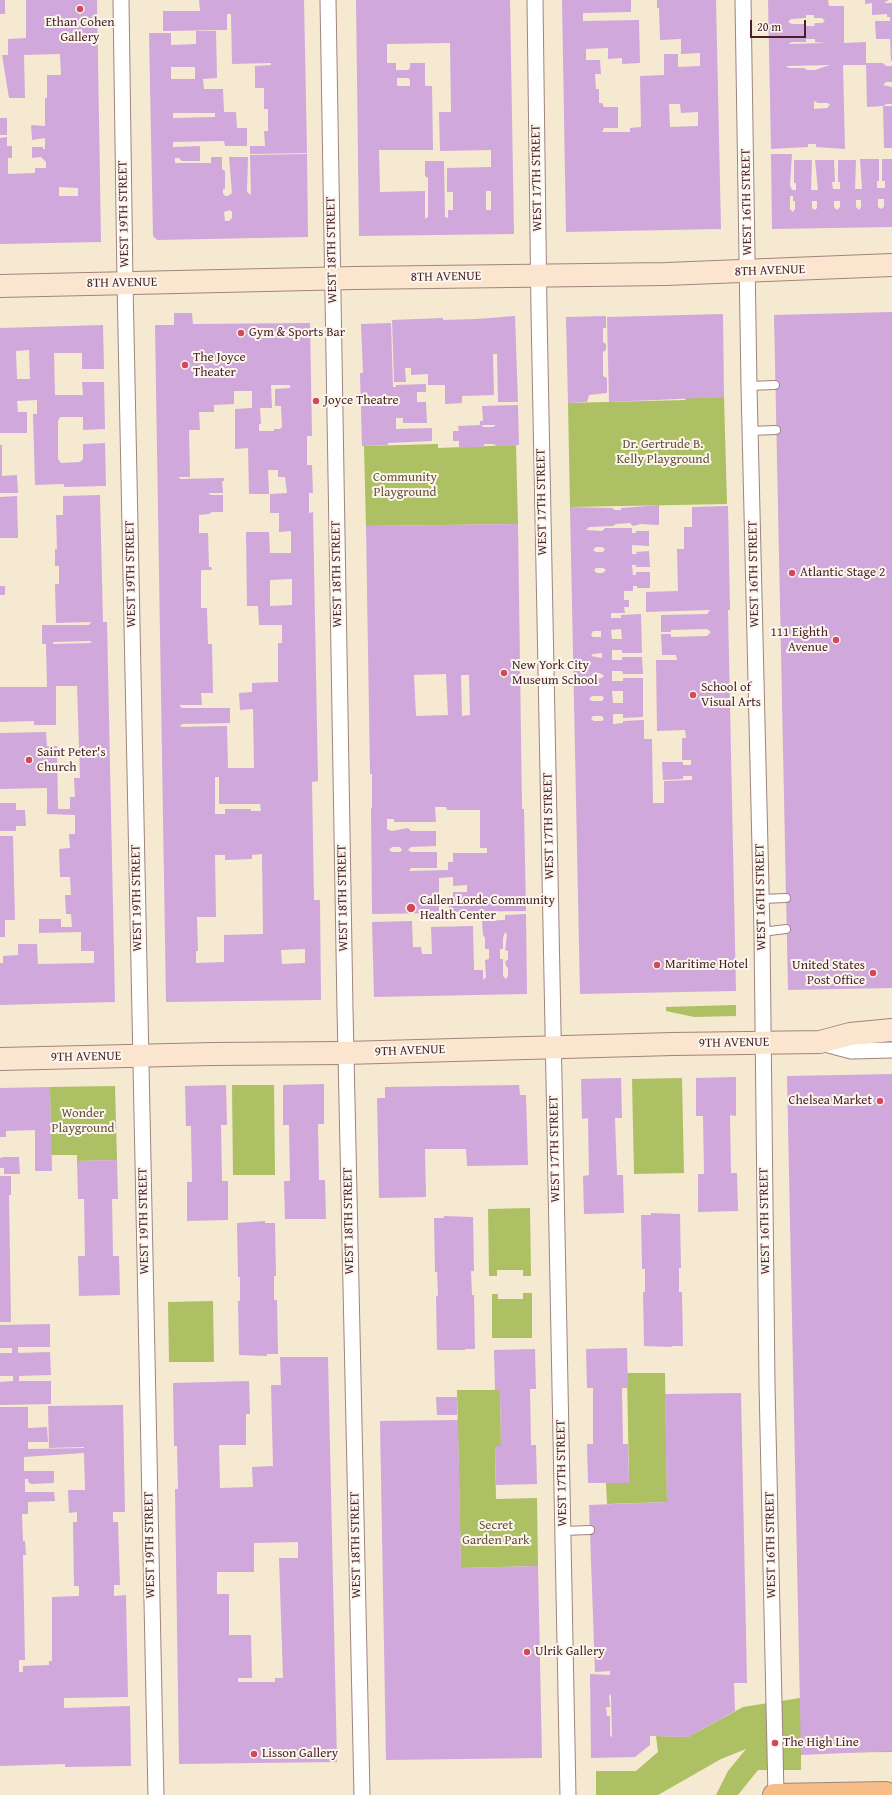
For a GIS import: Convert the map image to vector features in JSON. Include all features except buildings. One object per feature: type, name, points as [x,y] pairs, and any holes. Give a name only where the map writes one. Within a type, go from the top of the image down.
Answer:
[{"type":"main road","name":"8TH AVENUE","points":[[0,286],[748,272],[892,265]]},
{"type":"main road","name":"9TH AVENUE","points":[[0,1059],[346,1053],[553,1046],[820,1042],[850,1034],[892,1030]]},
{"type":"main road","points":[[775,1795],[886,1793]]},
{"type":"street","name":"WEST 19TH STREET","points":[[121,0],[125,283],[156,1795]]},
{"type":"street","name":"WEST 18TH STREET","points":[[328,0],[346,1053],[362,1795]]},
{"type":"street","name":"WEST 17TH STREET","points":[[534,0],[538,276],[568,1795]]},
{"type":"street","name":"WEST 16TH STREET","points":[[743,0],[749,386],[762,932],[767,1384],[775,1795]]},
{"type":"street","name":"9TH AVENUE","points":[[820,1042],[851,1051],[892,1050]]},
{"type":"lane","points":[[749,386],[776,385]]},
{"type":"lane","points":[[750,431],[776,430]]},
{"type":"lane","points":[[761,899],[786,898]]},
{"type":"lane","points":[[762,932],[786,930]]},
{"type":"lane","points":[[563,1531],[590,1530]]},
{"type":"green space","name":"Dr. Gertrude B. Kelly Playground","points":[[724,397],[727,504],[570,507],[568,403],[685,400],[686,398]]},
{"type":"green space","name":"Community Playground","points":[[438,444],[438,448],[516,445],[518,524],[366,526],[364,446]]},
{"type":"green space","points":[[736,1005],[736,1016],[694,1017],[666,1011],[666,1007]]},
{"type":"green space","points":[[682,1078],[684,1173],[634,1174],[632,1079]]},
{"type":"green space","points":[[232,1085],[274,1085],[275,1175],[233,1175]]},
{"type":"green space","name":"Wonder Playground","points":[[115,1086],[117,1160],[77,1161],[77,1155],[51,1155],[50,1087]]},
{"type":"green space","points":[[530,1208],[531,1276],[523,1276],[523,1270],[497,1270],[497,1276],[489,1276],[488,1209]]},
{"type":"green space","points":[[523,1293],[532,1293],[532,1338],[492,1338],[492,1294],[498,1294],[498,1299],[523,1299]]},
{"type":"green space","points":[[213,1301],[214,1362],[169,1362],[168,1302]]},
{"type":"green space","points":[[627,1373],[665,1373],[667,1502],[607,1504],[606,1483],[629,1482]]},
{"type":"green space","name":"Secret Garden Park","points":[[457,1390],[500,1390],[501,1446],[495,1446],[496,1499],[537,1498],[538,1566],[461,1568]]},
{"type":"green space","name":"The High Line","points":[[800,1698],[892,1711],[892,1752],[801,1753],[801,1770],[758,1770],[738,1795],[716,1795],[728,1771],[746,1749],[721,1759],[658,1795],[596,1795],[596,1771],[636,1771],[658,1752],[656,1736],[688,1737],[743,1707]]},
{"type":"place","name":"Ethan Cohen Gallery","points":[[80,9]]},
{"type":"place","name":"Gym & Sports Bar","points":[[241,333]]},
{"type":"place","name":"The Joyce Theater","points":[[185,365]]},
{"type":"place","name":"Joyce Theatre","points":[[316,401]]},
{"type":"place","name":"Atlantic Stage 2","points":[[792,573]]},
{"type":"place","name":"111 Eighth Avenue","points":[[836,640]]},
{"type":"place","name":"New York City Museum School","points":[[504,673]]},
{"type":"place","name":"School of Visual Arts","points":[[693,695]]},
{"type":"place","name":"Saint Peter's Church","points":[[29,760]]},
{"type":"place","name":"Callen Lorde Community Health Center","points":[[411,908]]},
{"type":"place","name":"Maritime Hotel","points":[[657,965]]},
{"type":"place","name":"United States Post Office","points":[[873,973]]},
{"type":"place","name":"Chelsea Market","points":[[880,1101]]},
{"type":"place","name":"Ulrik Gallery","points":[[527,1652]]},
{"type":"place","name":"The High Line","points":[[775,1743]]},
{"type":"place","name":"Lisson Gallery","points":[[254,1754]]}]
